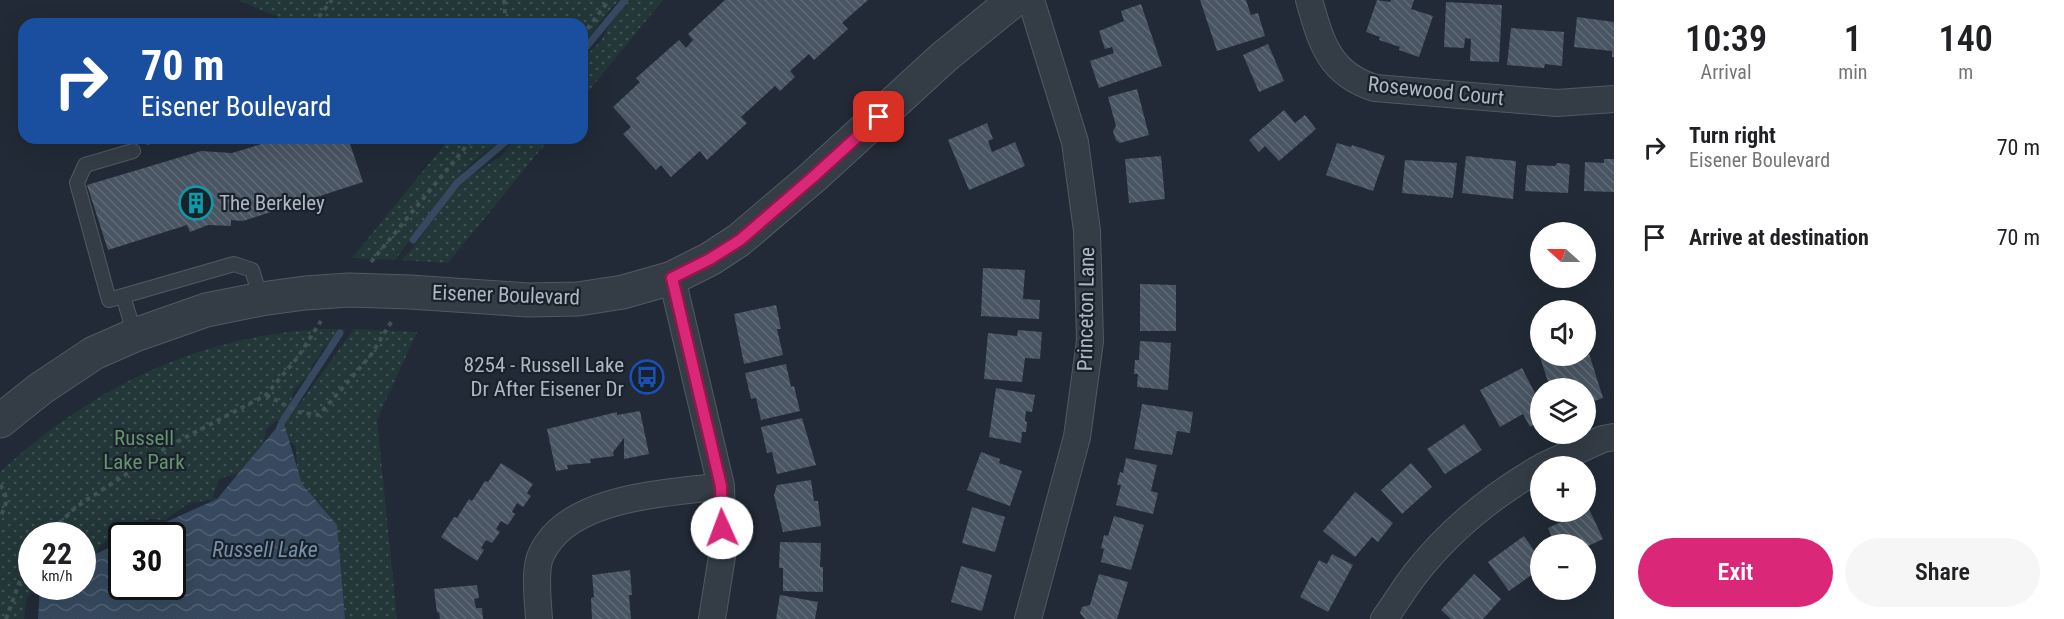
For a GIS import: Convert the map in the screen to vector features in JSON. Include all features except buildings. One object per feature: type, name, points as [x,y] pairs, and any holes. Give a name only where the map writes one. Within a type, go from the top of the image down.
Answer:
[{"type":"street","name":"Eisener Boulevard","points":[[0,421],[40,388],[94,353],[135,335],[206,310],[261,299],[349,290],[528,300],[578,299],[623,292],[672,278],[710,259],[740,240],[813,177],[944,57],[1014,0]]},
{"type":"street","name":"Princeton Lane","points":[[1028,619],[1077,437],[1090,341],[1087,231],[1075,142],[1031,0]]},
{"type":"street","name":"Rosewood Court","points":[[1309,0],[1320,38],[1330,59],[1359,83],[1375,88],[1557,103],[1614,99]]},
{"type":"street","points":[[672,278],[721,486],[723,549],[712,619]]},
{"type":"street","points":[[1565,456],[1593,443],[1614,437]]},
{"type":"street","points":[[1384,619],[1416,573],[1458,526],[1509,486],[1530,474]]},
{"type":"street","points":[[539,619],[537,593],[540,557],[553,535],[570,520],[614,502],[721,486]]},
{"type":"lane","points":[[133,152],[85,165],[77,183],[109,300],[234,264],[252,270],[261,299]]},
{"type":"lane","points":[[123,296],[135,335]]},
{"type":"path","points":[[318,18],[332,0]]},
{"type":"path","points":[[504,0],[506,18]]},
{"type":"path","points":[[588,28],[609,0]]},
{"type":"path","points":[[60,522],[76,507],[170,446],[266,395],[298,357],[316,326],[349,290],[468,144]]},
{"type":"path","points":[[266,395],[298,412],[319,415],[371,355],[410,292]]},
{"type":"path","points":[[0,485],[6,494],[6,508],[0,516]]},
{"type":"path","points":[[6,619],[18,586]]},
{"type":"green space","points":[[238,0],[619,0],[588,38],[588,18],[280,18]]},
{"type":"green space","points":[[629,0],[663,0],[588,92],[588,53],[601,41],[608,27]]},
{"type":"green space","points":[[445,144],[496,144],[457,178],[395,260],[352,258]]},
{"type":"green space","points":[[511,144],[545,144],[448,263],[402,260],[455,191],[468,178],[501,156]]},
{"type":"green space","name":"Russell Lake Park","points":[[320,329],[346,329],[322,350],[319,358],[312,364],[310,373],[294,390],[291,401],[293,405],[298,406],[354,329],[417,332],[377,420],[397,619],[338,619],[330,517],[320,504],[298,485],[296,448],[293,443],[283,440],[286,425],[282,421],[276,421],[265,430],[261,448],[247,466],[237,473],[219,479],[213,497],[217,499],[189,503],[165,520],[108,522],[108,540],[100,546],[96,553],[96,522],[18,522],[18,600],[27,600],[24,619],[0,619],[0,472],[71,415],[147,372],[230,343],[274,334]]},
{"type":"water","name":"Russell Lake","points":[[283,420],[302,484],[337,525],[345,619],[38,619],[39,600],[96,600],[96,554],[108,548],[108,600],[186,600],[186,522],[166,522],[217,499]]},
{"type":"waterway","points":[[588,45],[625,0]]},
{"type":"waterway","points":[[413,240],[457,183],[503,144]]},
{"type":"waterway","points":[[280,427],[340,333]]},
{"type":"place","name":"The Berkeley","points":[[196,203]]},
{"type":"place","name":"8254 - Russell Lake Dr After Eisener Dr","points":[[647,377]]},
{"type":"route","points":[[722,528],[721,486],[672,278],[710,259],[740,240],[879,117]]}]
